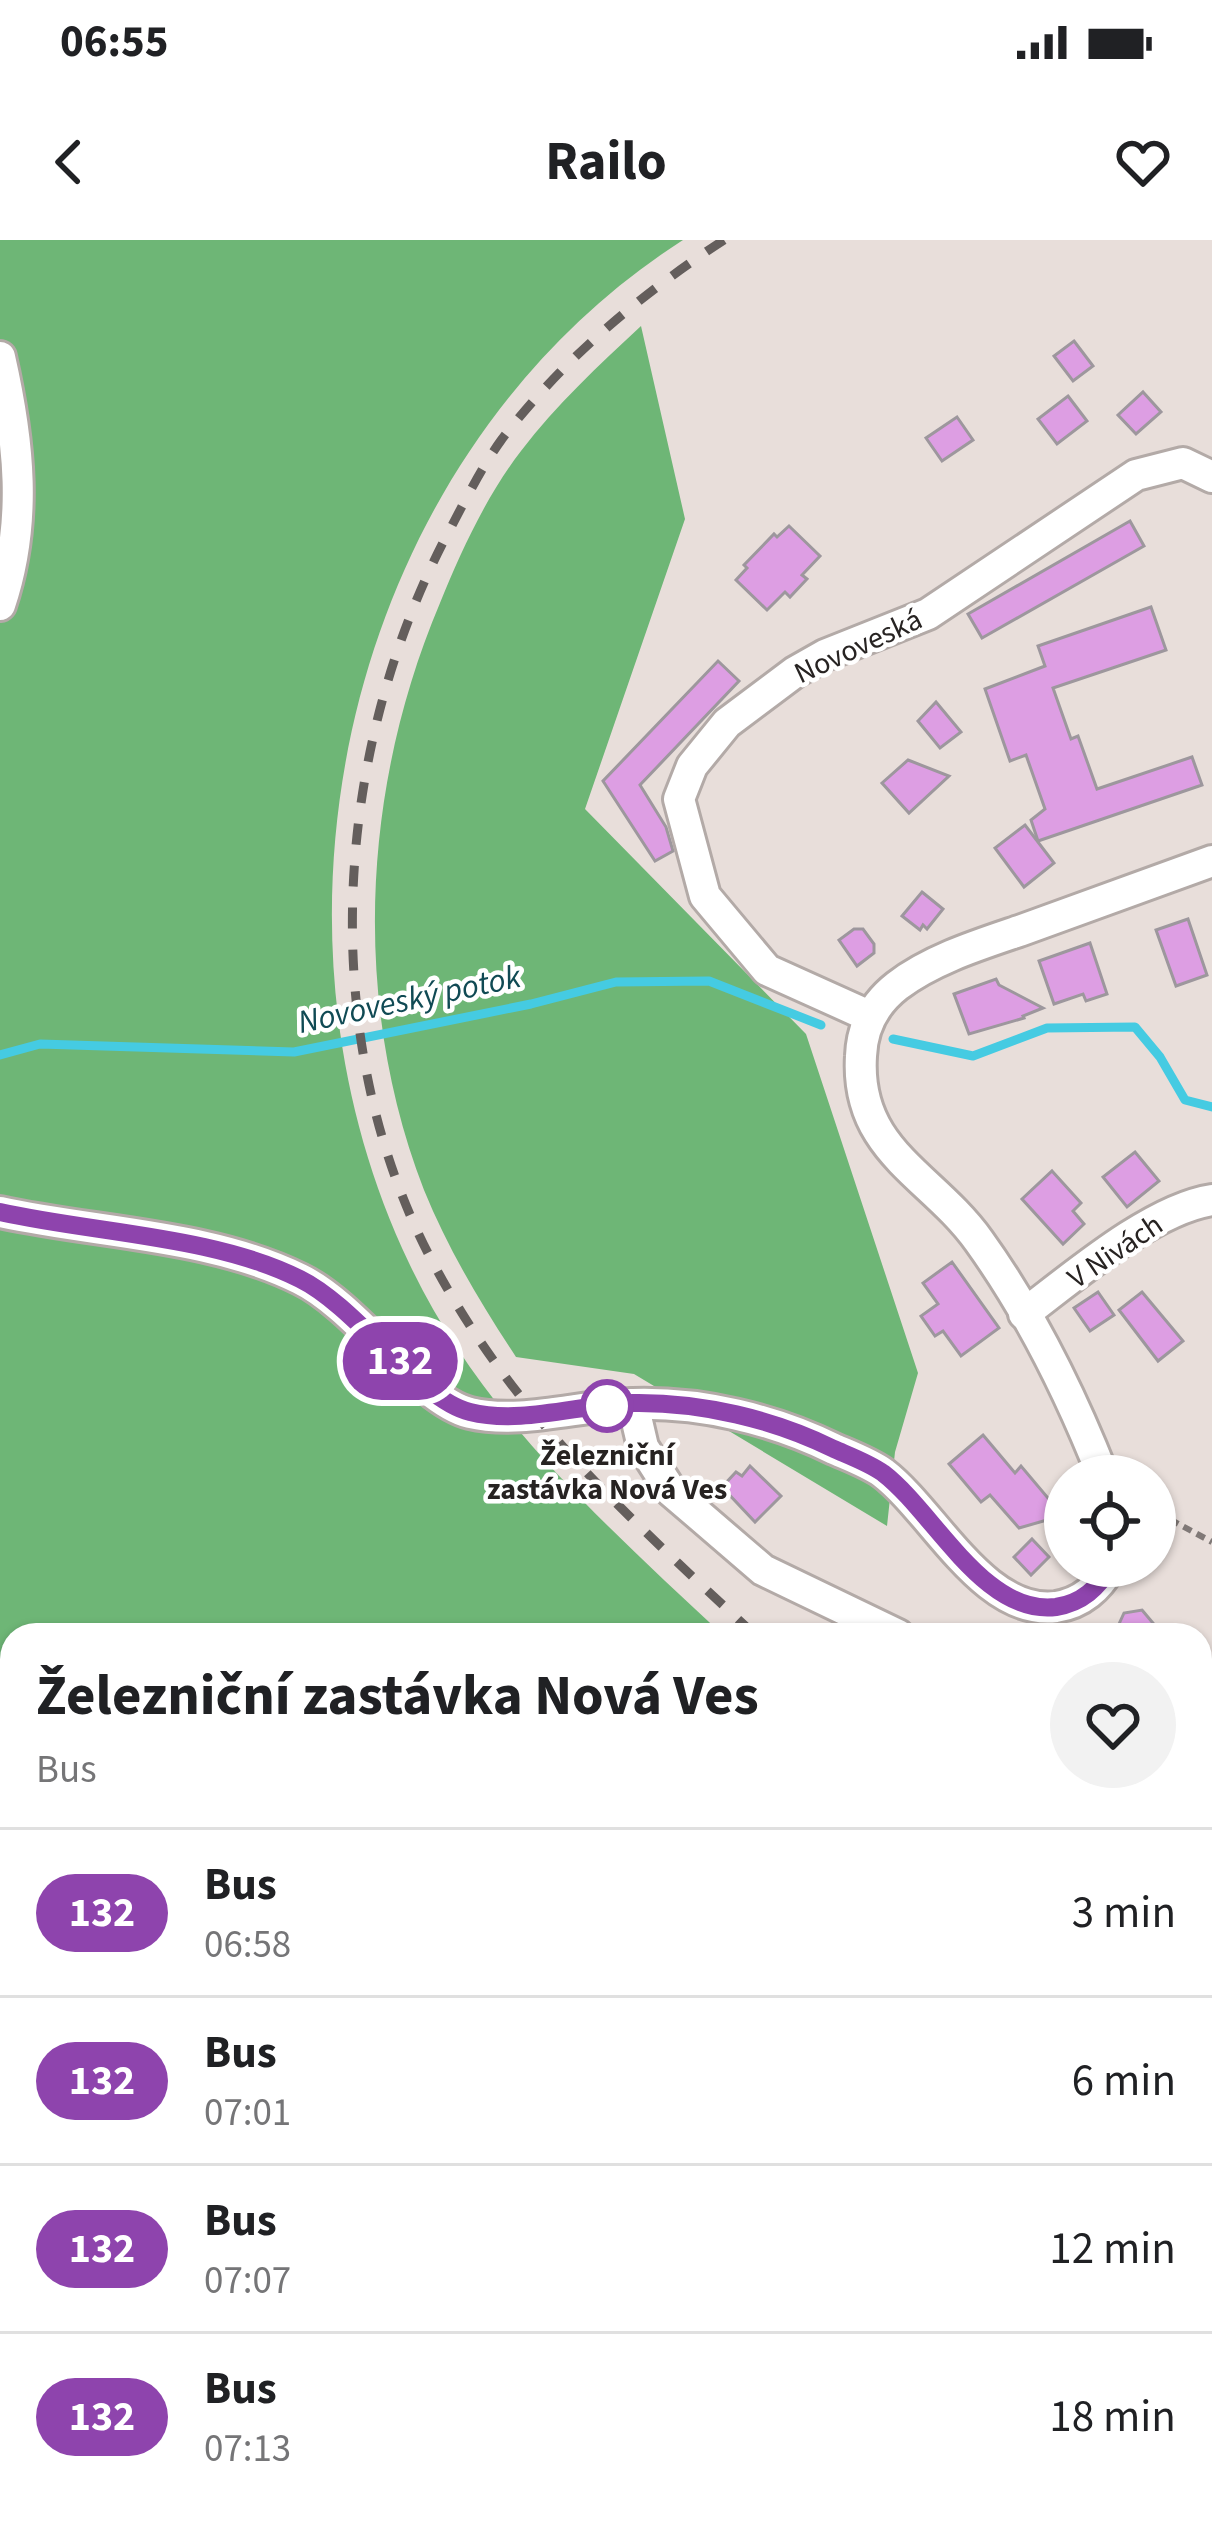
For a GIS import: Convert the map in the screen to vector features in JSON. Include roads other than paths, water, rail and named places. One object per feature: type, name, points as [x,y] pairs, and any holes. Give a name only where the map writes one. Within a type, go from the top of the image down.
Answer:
[{"type":"street","points":[[0,357],[14,421],[20,492],[15,551],[0,605]]},
{"type":"street","name":"Novoveská","points":[[869,1016],[767,970],[705,896],[679,799],[692,766],[727,723],[795,672],[928,614],[1136,475],[1183,463],[1212,477]]},
{"type":"street","points":[[1095,1455],[1080,1416],[978,1238],[882,1141],[860,1085],[861,1049],[869,1016],[897,986],[969,949],[1212,861]]},
{"type":"street","name":"V Nivách","points":[[1024,1314],[1106,1253],[1187,1204],[1212,1200]]},
{"type":"street","points":[[0,1212],[228,1253],[279,1269],[328,1296],[457,1408],[483,1414],[633,1403],[713,1408],[823,1444],[882,1472],[977,1573],[1010,1600],[1040,1609],[1079,1602],[1092,1587]]},
{"type":"street","points":[[633,1403],[643,1448],[671,1491],[763,1570],[873,1623]]},
{"type":"waterway","name":"Novoveský potok","points":[[0,1055],[40,1044],[294,1052],[616,982],[709,981],[821,1025]]},
{"type":"waterway","name":"Novoveský potok","points":[[893,1039],[973,1056],[1047,1028],[1135,1027],[1160,1057],[1185,1100],[1212,1107]]},
{"type":"railway","points":[[724,240],[633,306],[577,355],[502,439],[480,473],[409,618],[381,707],[361,800],[353,894],[355,989],[369,1083],[394,1173],[431,1259],[464,1316],[536,1416],[618,1505],[742,1623]]},
{"type":"place","name":"Železniční zastávka Nová Ves","points":[[607,1406]]}]
